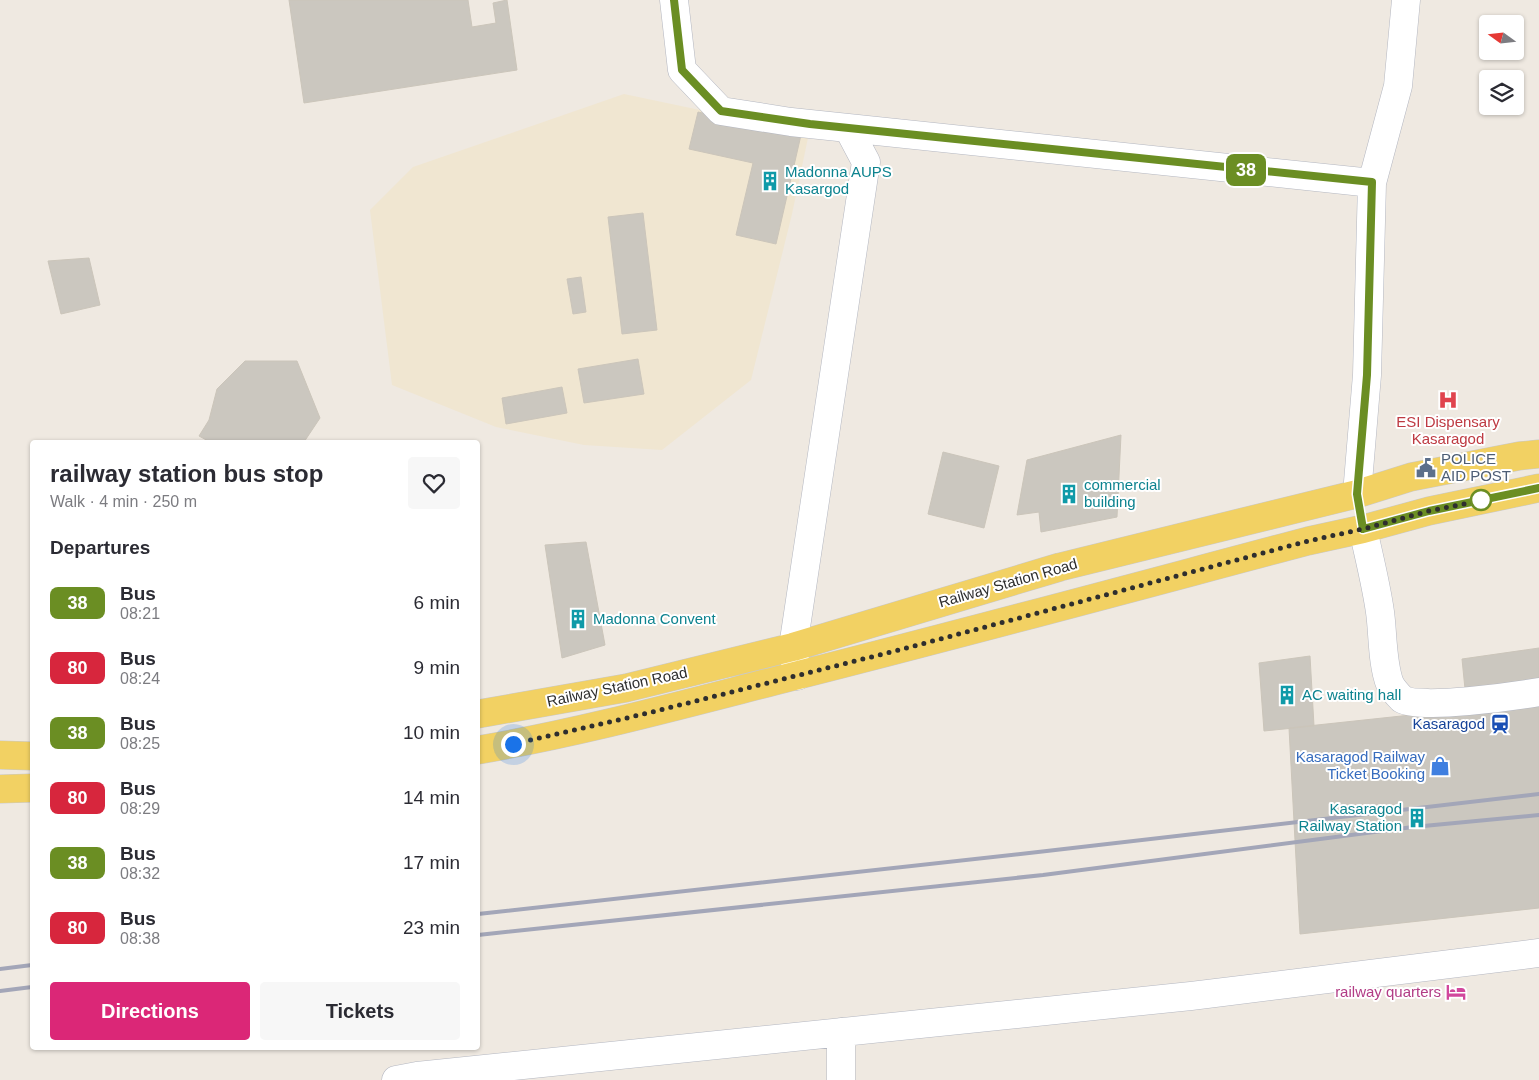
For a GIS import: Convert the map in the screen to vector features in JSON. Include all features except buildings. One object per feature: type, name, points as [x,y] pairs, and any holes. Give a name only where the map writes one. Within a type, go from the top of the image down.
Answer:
[{"type":"main road","name":"Railway Station Road","points":[[480,714],[626,688],[793,647],[1060,567],[1357,494],[1411,477],[1519,456],[1539,456]]},
{"type":"main road","points":[[480,750],[530,741],[798,676],[1308,541],[1363,529],[1429,511],[1539,488]]},
{"type":"main road","points":[[1357,494],[1363,529]]},
{"type":"main road","points":[[0,755],[30,756]]},
{"type":"main road","points":[[0,789],[30,788]]},
{"type":"street","points":[[674,0],[682,70],[721,111],[791,122],[1372,182]]},
{"type":"street","points":[[1357,494],[1367,375],[1372,182],[1398,86],[1406,0]]},
{"type":"street","points":[[798,676],[793,647],[866,162],[848,128]]},
{"type":"street","points":[[1363,529],[1380,611],[1390,685],[1402,699],[1416,702],[1448,702],[1506,698],[1539,692]]},
{"type":"street","points":[[396,1080],[417,1076],[1191,996],[1539,953]]},
{"type":"street","points":[[841,1032],[841,1080]]},
{"type":"shaded area","points":[[624,94],[809,133],[792,214],[751,380],[662,450],[584,445],[496,427],[392,385],[370,210],[413,167]]},
{"type":"railway","points":[[480,914],[1539,794]]},
{"type":"railway","points":[[480,935],[1043,875],[1413,827],[1539,815]]},
{"type":"railway","points":[[0,969],[30,965]]},
{"type":"railway","points":[[0,991],[30,987]]},
{"type":"bus line","name":"38","points":[[674,0],[682,70],[721,111],[791,122],[1372,182],[1367,375],[1357,494],[1363,529],[1429,511],[1539,488]]},
{"type":"place","name":"Madonna AUPS Kasargod","points":[[770,181]]},
{"type":"place","name":"ESI Dispensary Kasaragod","points":[[1448,400]]},
{"type":"place","name":"POLICE AID POST","points":[[1426,468]]},
{"type":"place","name":"commercial building","points":[[1069,494]]},
{"type":"place","name":"Madonna Convent","points":[[578,619]]},
{"type":"place","name":"AC waiting hall","points":[[1287,695]]},
{"type":"place","name":"Kasaragod","points":[[1500,724]]},
{"type":"place","name":"Kasaragod Railway Ticket Booking","points":[[1440,766]]},
{"type":"place","name":"Kasaragod Railway Station","points":[[1417,818]]},
{"type":"place","name":"railway quarters","points":[[1456,992]]},
{"type":"route","points":[[513,744],[644,714],[899,650],[1308,541],[1363,529],[1429,511],[1484,500],[1481,500]]}]
